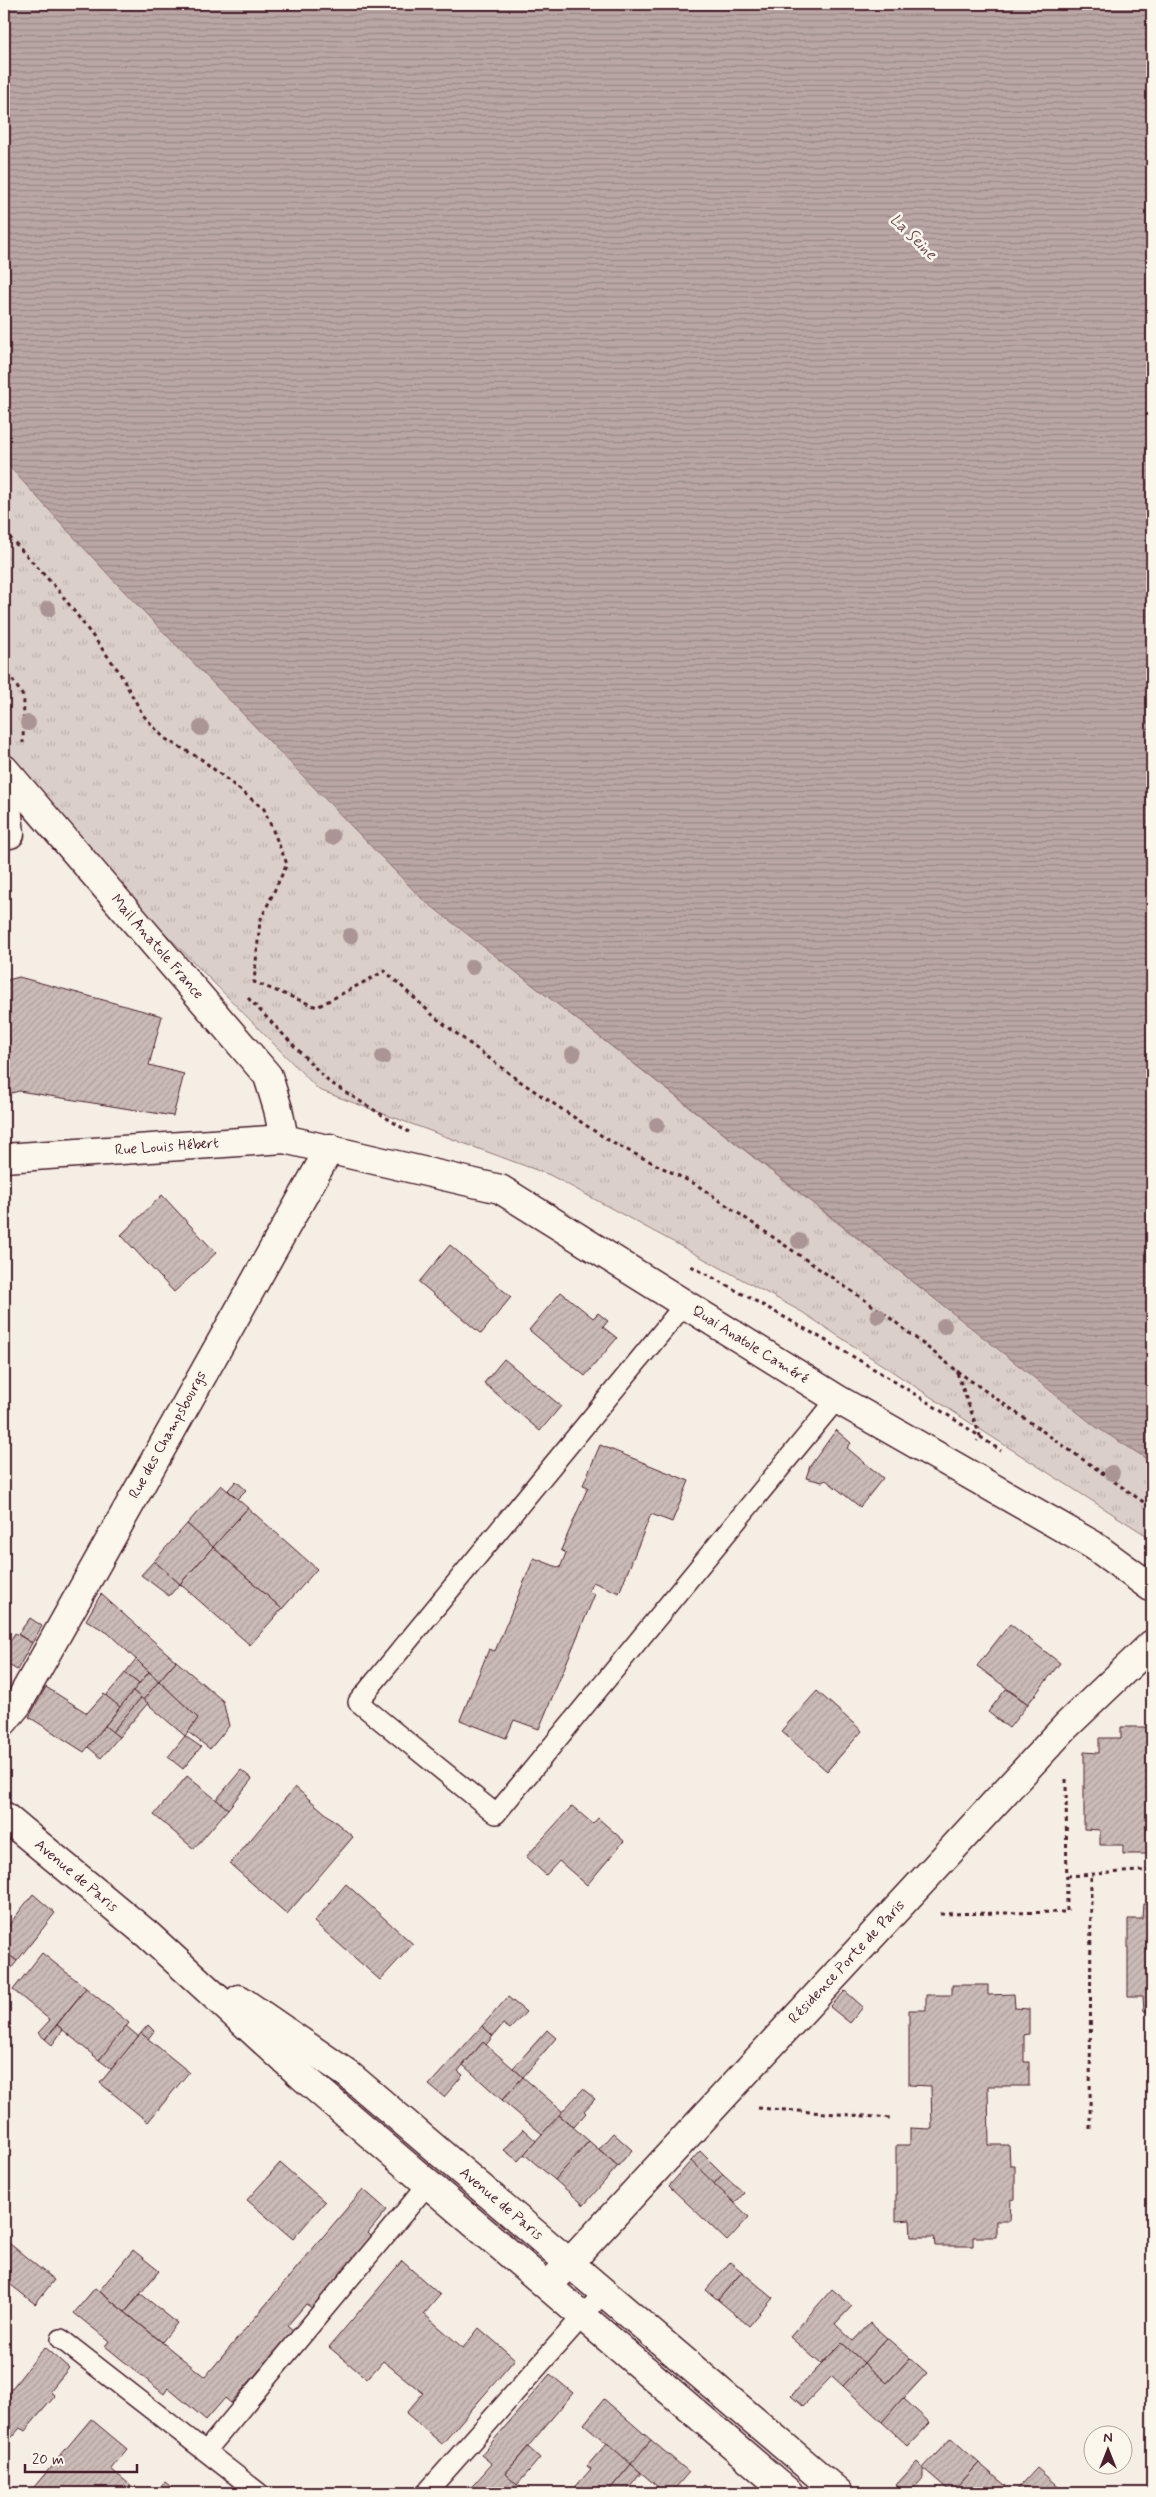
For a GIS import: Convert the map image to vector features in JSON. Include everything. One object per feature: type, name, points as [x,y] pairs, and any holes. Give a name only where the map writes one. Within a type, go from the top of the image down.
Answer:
[{"type":"street","name":"Mail Anatole France","points":[[4,769],[268,1076],[284,1138]]},
{"type":"street","points":[[4,777],[10,834],[4,828]]},
{"type":"street","name":"Rue Louis Hébert","points":[[4,1158],[284,1138],[330,1148]]},
{"type":"street","name":"Quai Anatole Caméré","points":[[330,1148],[500,1189],[837,1399],[1093,1545],[1152,1588]]},
{"type":"street","name":"Rue des Champsbourgs","points":[[4,1721],[18,1704],[330,1148]]},
{"type":"street","name":"Résidence Porte de Paris","points":[[548,2286],[1066,1726],[1152,1644]]},
{"type":"street","name":"Avenue de Paris","points":[[4,1816],[148,1935],[302,2076],[789,2493]]},
{"type":"street","name":"Avenue de Paris","points":[[148,1935],[349,2075],[839,2493]]},
{"type":"lane","points":[[684,1305],[358,1702],[496,1814],[837,1399]]},
{"type":"lane","points":[[206,2451],[428,2184]]},
{"type":"lane","points":[[426,2493],[604,2292]]},
{"type":"lane","points":[[61,2339],[259,2493]]},
{"type":"path","points":[[4,531],[59,592],[118,670],[143,714],[164,738],[201,760],[264,809],[287,864],[260,921],[254,982],[316,1007],[385,970],[436,1018],[518,1080],[612,1142],[697,1185],[885,1314],[956,1370],[1152,1508]]},
{"type":"path","points":[[4,666],[24,698],[23,747]]},
{"type":"path","points":[[956,1370],[980,1436]]},
{"type":"path","points":[[892,1914],[1067,1912],[1066,1726]]},
{"type":"path","points":[[1067,1876],[1152,1870]]},
{"type":"path","points":[[1090,2129],[1091,1875]]},
{"type":"path","points":[[715,2104],[891,2118]]},
{"type":"green space","points":[[4,445],[497,957],[990,1342],[1152,1456],[1152,1539],[978,1428],[802,1312],[550,1175],[319,1090],[4,769]]},
{"type":"water","name":"La Seine","points":[[4,4],[1152,4],[1152,1462],[1096,1427],[848,1230],[422,899],[116,583],[4,461]]},
{"type":"building","points":[[19,977],[162,1016],[149,1065],[184,1074],[173,1116],[19,1091],[4,1095],[4,981]]},
{"type":"building","points":[[162,1195],[216,1253],[174,1292],[121,1235]]},
{"type":"building","points":[[450,1245],[511,1297],[481,1334],[419,1282]]},
{"type":"building","points":[[561,1292],[593,1318],[598,1313],[608,1321],[603,1327],[617,1338],[585,1376],[529,1330]]},
{"type":"building","points":[[504,1359],[561,1406],[540,1431],[484,1383]]},
{"type":"building","points":[[836,1430],[851,1443],[847,1448],[883,1478],[860,1507],[826,1480],[822,1482],[806,1478],[810,1466]]},
{"type":"building","points":[[600,1445],[689,1481],[672,1522],[651,1514],[619,1593],[593,1582],[588,1592],[595,1594],[539,1729],[514,1720],[506,1738],[460,1720],[489,1649],[495,1651],[534,1558],[560,1568],[566,1553],[561,1550],[588,1487],[583,1485]]},
{"type":"building","points":[[236,1481],[246,1490],[237,1499],[228,1490]]},
{"type":"building","points":[[221,1485],[248,1508],[213,1547],[187,1524]]},
{"type":"building","points":[[248,1508],[317,1569],[282,1609],[213,1547]]},
{"type":"building","points":[[187,1524],[213,1547],[180,1584],[154,1561]]},
{"type":"building","points":[[213,1547],[282,1609],[250,1645],[180,1584]]},
{"type":"building","points":[[154,1561],[180,1584],[169,1596],[141,1575]]},
{"type":"building","points":[[101,1594],[176,1661],[159,1681],[108,1633],[86,1620]]},
{"type":"building","points":[[30,1618],[42,1626],[32,1643],[18,1634]]},
{"type":"building","points":[[1010,1624],[1060,1663],[1028,1704],[977,1666]]},
{"type":"building","points":[[15,1633],[32,1643],[17,1670],[4,1662],[4,1651]]},
{"type":"building","points":[[136,1659],[149,1672],[139,1684],[125,1673]]},
{"type":"building","points":[[176,1661],[223,1701],[229,1726],[210,1749],[188,1732],[198,1718],[159,1681]]},
{"type":"building","points":[[149,1672],[159,1681],[143,1700],[133,1691]]},
{"type":"building","points":[[125,1673],[139,1684],[120,1707],[106,1696]]},
{"type":"building","points":[[159,1681],[198,1718],[185,1736],[143,1700]]},
{"type":"building","points":[[46,1687],[87,1713],[104,1694],[120,1707],[84,1752],[29,1717]]},
{"type":"building","points":[[1006,1689],[1028,1704],[1009,1728],[988,1712]]},
{"type":"building","points":[[133,1691],[141,1698],[112,1732],[105,1726]]},
{"type":"building","points":[[817,1691],[862,1731],[827,1771],[781,1731]]},
{"type":"building","points":[[141,1698],[148,1703],[119,1737],[112,1732]]},
{"type":"building","points":[[105,1726],[119,1737],[101,1758],[88,1747]]},
{"type":"building","points":[[1121,1727],[1152,1727],[1152,1854],[1123,1854],[1123,1845],[1100,1845],[1100,1830],[1084,1829],[1084,1752],[1099,1753],[1099,1738],[1121,1738]]},
{"type":"building","points":[[185,1736],[201,1747],[183,1769],[168,1757]]},
{"type":"building","points":[[241,1770],[252,1779],[228,1809],[216,1800]]},
{"type":"building","points":[[187,1776],[228,1809],[194,1849],[154,1815]]},
{"type":"building","points":[[295,1787],[353,1837],[287,1914],[230,1864]]},
{"type":"building","points":[[572,1806],[593,1824],[598,1818],[624,1841],[587,1885],[559,1861],[546,1875],[526,1857]]},
{"type":"building","points":[[346,1884],[413,1944],[380,1980],[314,1922]]},
{"type":"building","points":[[33,1894],[55,1913],[17,1961],[4,1951],[4,1931]]},
{"type":"building","points":[[1143,1904],[1152,1904],[1152,2011],[1144,2011],[1143,1996],[1128,1996],[1128,1919],[1142,1919]]},
{"type":"building","points":[[4,1951],[17,1961],[4,1978]]},
{"type":"building","points":[[42,1953],[86,1988],[45,2039],[38,2033],[50,2020],[13,1990]]},
{"type":"building","points":[[952,1985],[988,1985],[988,1995],[1014,1994],[1015,2008],[1029,2009],[1029,2034],[1024,2035],[1024,2062],[1029,2062],[1029,2086],[988,2086],[989,2145],[1009,2145],[1010,2165],[1015,2165],[1015,2199],[1011,2200],[1010,2221],[996,2221],[996,2237],[973,2237],[973,2246],[935,2246],[934,2237],[911,2237],[910,2220],[896,2221],[896,2145],[910,2145],[910,2128],[932,2129],[931,2086],[909,2085],[909,2010],[926,2010],[926,1995],[952,1995]]},
{"type":"building","points":[[86,1988],[129,2023],[99,2060],[57,2025]]},
{"type":"building","points":[[845,1991],[863,2007],[850,2023],[830,2007]]},
{"type":"building","points":[[508,1997],[526,2012],[510,2029],[503,2024],[493,2036],[482,2026]]},
{"type":"building","points":[[57,2025],[63,2030],[52,2045],[45,2039]]},
{"type":"building","points":[[148,2025],[154,2031],[148,2039],[141,2033]]},
{"type":"building","points":[[126,2026],[139,2037],[111,2069],[99,2060]]},
{"type":"building","points":[[482,2026],[493,2036],[486,2045],[483,2042],[458,2071],[463,2075],[444,2097],[429,2085]]},
{"type":"building","points":[[547,2030],[556,2038],[523,2077],[513,2068]]},
{"type":"building","points":[[141,2033],[189,2072],[148,2122],[100,2083]]},
{"type":"building","points":[[483,2042],[523,2077],[502,2100],[463,2065]]},
{"type":"building","points":[[523,2077],[563,2112],[542,2134],[502,2100]]},
{"type":"building","points":[[583,2089],[595,2099],[584,2111],[586,2113],[574,2127],[559,2115]]},
{"type":"building","points":[[559,2115],[589,2141],[555,2180],[524,2154]]},
{"type":"building","points":[[523,2129],[536,2141],[518,2161],[504,2150]]},
{"type":"building","points":[[613,2133],[632,2150],[618,2166],[599,2149]]},
{"type":"building","points":[[589,2141],[618,2166],[584,2205],[555,2180]]},
{"type":"building","points":[[700,2151],[723,2174],[714,2184],[691,2161]]},
{"type":"building","points":[[691,2161],[749,2217],[727,2241],[669,2186]]},
{"type":"building","points":[[280,2163],[325,2202],[293,2239],[247,2200]]},
{"type":"building","points":[[723,2174],[744,2193],[735,2203],[714,2184]]},
{"type":"building","points":[[363,2189],[387,2210],[368,2233],[372,2237],[312,2308],[306,2304],[287,2326],[293,2331],[231,2403],[225,2398],[206,2420],[168,2388],[164,2394],[105,2346],[109,2341],[74,2313],[95,2288],[205,2377]]},
{"type":"building","points":[[4,2239],[54,2280],[35,2304],[6,2281],[4,2285]]},
{"type":"building","points":[[133,2250],[159,2271],[125,2312],[99,2291]]},
{"type":"building","points":[[402,2261],[440,2295],[424,2314],[463,2348],[479,2328],[515,2359],[442,2444],[406,2413],[423,2393],[383,2361],[367,2379],[329,2347]]},
{"type":"building","points":[[730,2262],[742,2272],[718,2300],[706,2290]]},
{"type":"building","points":[[742,2272],[773,2298],[749,2326],[718,2300]]},
{"type":"building","points":[[832,2289],[852,2306],[835,2324],[853,2341],[870,2323],[887,2338],[864,2363],[842,2343],[821,2364],[790,2337]]},
{"type":"building","points":[[141,2294],[177,2323],[162,2342],[125,2312]]},
{"type":"building","points":[[887,2338],[910,2358],[887,2383],[864,2363]]},
{"type":"building","points":[[842,2343],[864,2363],[843,2386],[832,2376],[803,2406],[791,2396]]},
{"type":"building","points":[[45,2347],[69,2368],[50,2391],[55,2396],[25,2431],[20,2428],[4,2446],[4,2398]]},
{"type":"building","points":[[910,2358],[927,2373],[882,2422],[843,2386],[864,2363],[887,2383]]},
{"type":"building","points":[[550,2374],[573,2393],[505,2474],[527,2493],[466,2493],[492,2464],[481,2455]]},
{"type":"building","points":[[903,2398],[930,2423],[908,2446],[882,2422]]},
{"type":"building","points":[[604,2399],[651,2440],[631,2464],[584,2424]]},
{"type":"building","points":[[91,2419],[127,2449],[111,2469],[140,2493],[29,2493]]},
{"type":"building","points":[[951,2438],[979,2463],[952,2493],[923,2468]]},
{"type":"building","points":[[651,2440],[689,2472],[671,2493],[665,2493],[631,2464]]},
{"type":"building","points":[[607,2443],[631,2464],[607,2493],[570,2493],[591,2469],[587,2466]]},
{"type":"building","points":[[528,2447],[540,2458],[517,2485],[505,2474]]},
{"type":"building","points":[[917,2462],[923,2468],[923,2478],[910,2493],[905,2493],[896,2485]]},
{"type":"building","points":[[979,2463],[1006,2486],[999,2493],[952,2493]]},
{"type":"building","points":[[631,2464],[641,2473],[625,2493],[607,2493]]},
{"type":"building","points":[[1037,2468],[1064,2492],[1014,2493]]},
{"type":"building","points":[[165,2482],[178,2493],[156,2493]]},
{"type":"building","points":[[704,2485],[714,2493],[697,2493]]}]
